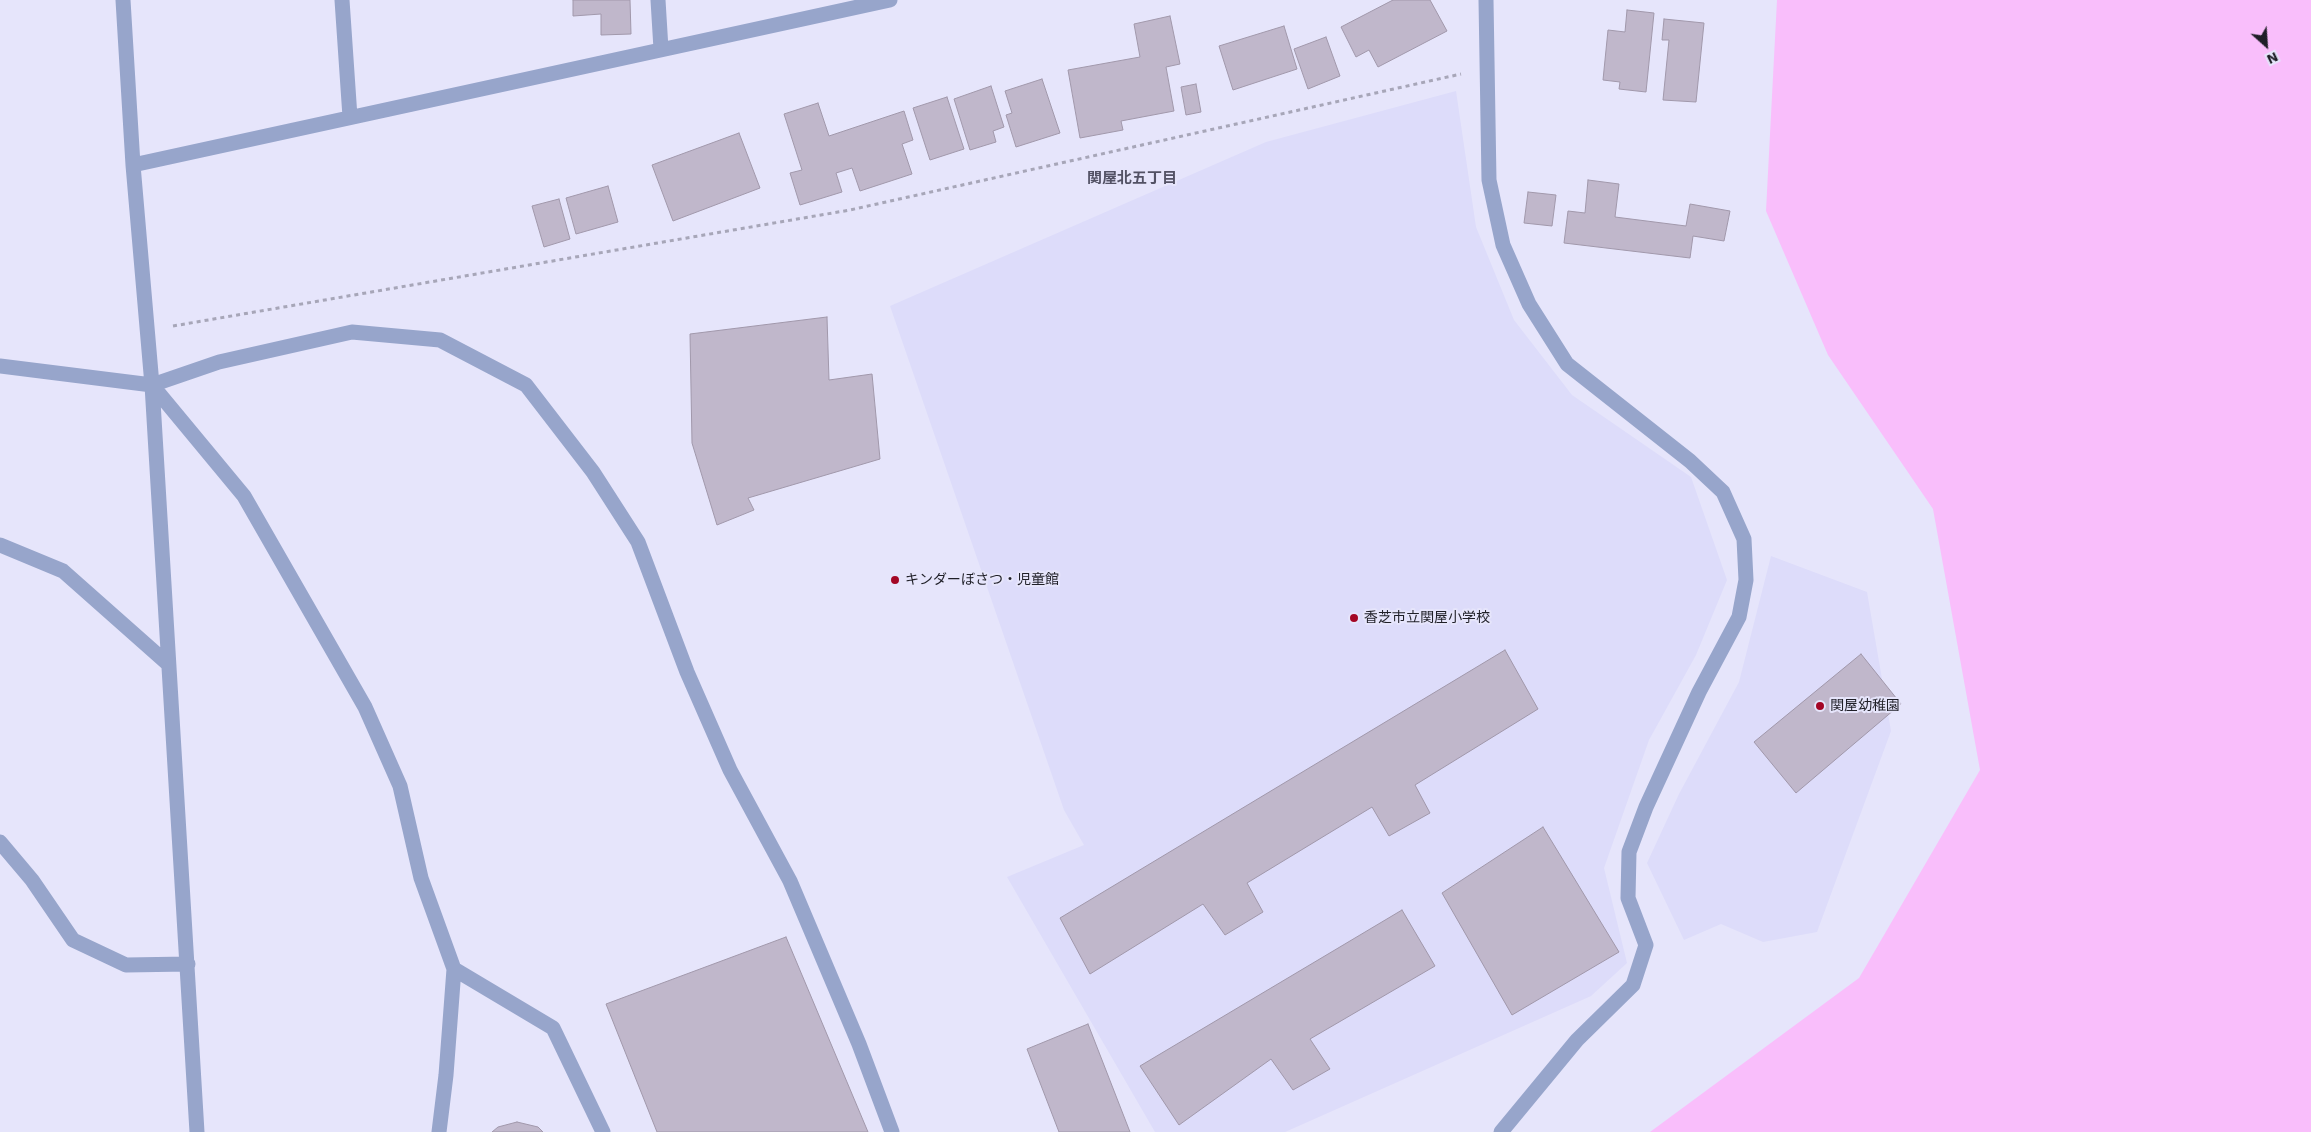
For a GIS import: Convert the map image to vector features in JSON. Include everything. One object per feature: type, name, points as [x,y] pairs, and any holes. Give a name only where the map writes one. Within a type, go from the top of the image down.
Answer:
[{"type":"street","points":[[123,0],[133,165],[152,385],[197,1132]]},
{"type":"street","points":[[342,0],[350,117]]},
{"type":"street","points":[[658,0],[660,49]]},
{"type":"street","points":[[133,165],[890,0]]},
{"type":"street","points":[[1486,0],[1489,180],[1503,244],[1529,304],[1567,364],[1599,392],[1690,461],[1723,492],[1744,539],[1746,580],[1739,618],[1699,692],[1646,807],[1629,852],[1628,898],[1646,946],[1633,985],[1577,1040],[1501,1132]]},
{"type":"street","points":[[0,366],[152,385],[219,362],[352,332],[440,340],[526,384],[593,472],[638,542],[687,672],[730,770],[790,881],[859,1044],[892,1132]]},
{"type":"street","points":[[152,385],[244,496],[365,707],[400,786],[421,878],[454,969],[446,1075],[439,1132]]},
{"type":"street","points":[[0,546],[63,571],[168,664]]},
{"type":"street","points":[[0,842],[32,880],[73,940],[126,964],[188,964]]},
{"type":"street","points":[[454,969],[553,1028],[603,1132]]},
{"type":"path","points":[[147,331],[850,210],[1487,68]]},
{"type":"shaded area","points":[[1777,0],[2311,0],[2311,1132],[1650,1132],[1859,978],[1980,770],[1933,509],[1828,355],[1766,211]]},
{"type":"shaded area","name":"香芝市立関屋小学校","points":[[1456,91],[1476,227],[1514,320],[1572,395],[1691,477],[1727,580],[1696,655],[1649,740],[1604,868],[1627,963],[1591,996],[1285,1132],[1155,1132],[1007,877],[1084,845],[1064,810],[890,306],[1266,142]]},
{"type":"shaded area","points":[[1771,556],[1867,592],[1891,731],[1817,932],[1763,942],[1721,924],[1684,940],[1647,863],[1679,794],[1739,682]]},
{"type":"building","points":[[573,0],[630,0],[631,34],[601,35],[601,14],[573,16]]},
{"type":"building","points":[[1393,0],[1430,0],[1447,31],[1378,67],[1369,50],[1356,57],[1341,27]]},
{"type":"building","points":[[1627,10],[1654,13],[1646,92],[1619,89],[1620,82],[1603,80],[1608,30],[1625,32]]},
{"type":"building","points":[[1170,16],[1180,64],[1166,67],[1174,111],[1121,121],[1123,130],[1080,138],[1068,70],[1140,57],[1134,24]]},
{"type":"building","points":[[1664,19],[1704,23],[1696,102],[1663,100],[1669,40],[1662,40]]},
{"type":"building","points":[[1284,26],[1297,69],[1233,90],[1219,46]]},
{"type":"building","points":[[1326,37],[1340,76],[1308,89],[1294,49]]},
{"type":"building","points":[[1042,79],[1060,133],[1016,147],[1006,115],[1012,113],[1005,91]]},
{"type":"building","points":[[1196,84],[1201,112],[1186,115],[1181,87]]},
{"type":"building","points":[[991,86],[1004,127],[993,131],[996,142],[970,150],[954,99]]},
{"type":"building","points":[[947,97],[964,149],[930,160],[913,108]]},
{"type":"building","points":[[818,103],[829,136],[904,111],[913,140],[902,144],[912,174],[860,191],[852,168],[836,173],[842,192],[800,205],[790,173],[802,170],[784,114]]},
{"type":"building","points":[[739,133],[760,188],[673,221],[652,165]]},
{"type":"building","points":[[1588,180],[1619,184],[1615,217],[1686,226],[1690,204],[1730,211],[1724,241],[1693,236],[1690,258],[1564,243],[1568,211],[1585,213]]},
{"type":"building","points":[[608,186],[618,222],[576,234],[566,198]]},
{"type":"building","points":[[1528,192],[1556,195],[1552,226],[1524,223]]},
{"type":"building","points":[[559,199],[570,239],[544,247],[532,206]]},
{"type":"building","points":[[827,317],[829,380],[872,374],[880,459],[748,498],[754,510],[717,525],[692,443],[690,334]]},
{"type":"building","points":[[1505,650],[1538,709],[1415,785],[1430,813],[1389,836],[1372,807],[1247,883],[1263,912],[1225,935],[1203,904],[1090,974],[1060,918]]},
{"type":"building","points":[[1861,654],[1901,704],[1796,793],[1754,742]]},
{"type":"building","points":[[1543,827],[1619,952],[1512,1015],[1442,893]]},
{"type":"building","points":[[1402,910],[1435,966],[1310,1039],[1330,1069],[1293,1090],[1271,1059],[1179,1125],[1140,1066]]},
{"type":"building","points":[[786,937],[868,1132],[657,1132],[606,1004]]},
{"type":"building","points":[[1088,1024],[1130,1132],[1059,1132],[1027,1049]]},
{"type":"building","points":[[517,1122],[538,1127],[543,1132],[492,1132],[498,1127]]},
{"type":"place","name":"キンダーぼさつ・児童館","points":[[895,580]]},
{"type":"place","name":"香芝市立関屋小学校","points":[[1354,618]]},
{"type":"place","name":"関屋幼稚園","points":[[1820,706]]},
{"type":"district","name":"関屋北五丁目","points":[[1132,179]]}]
